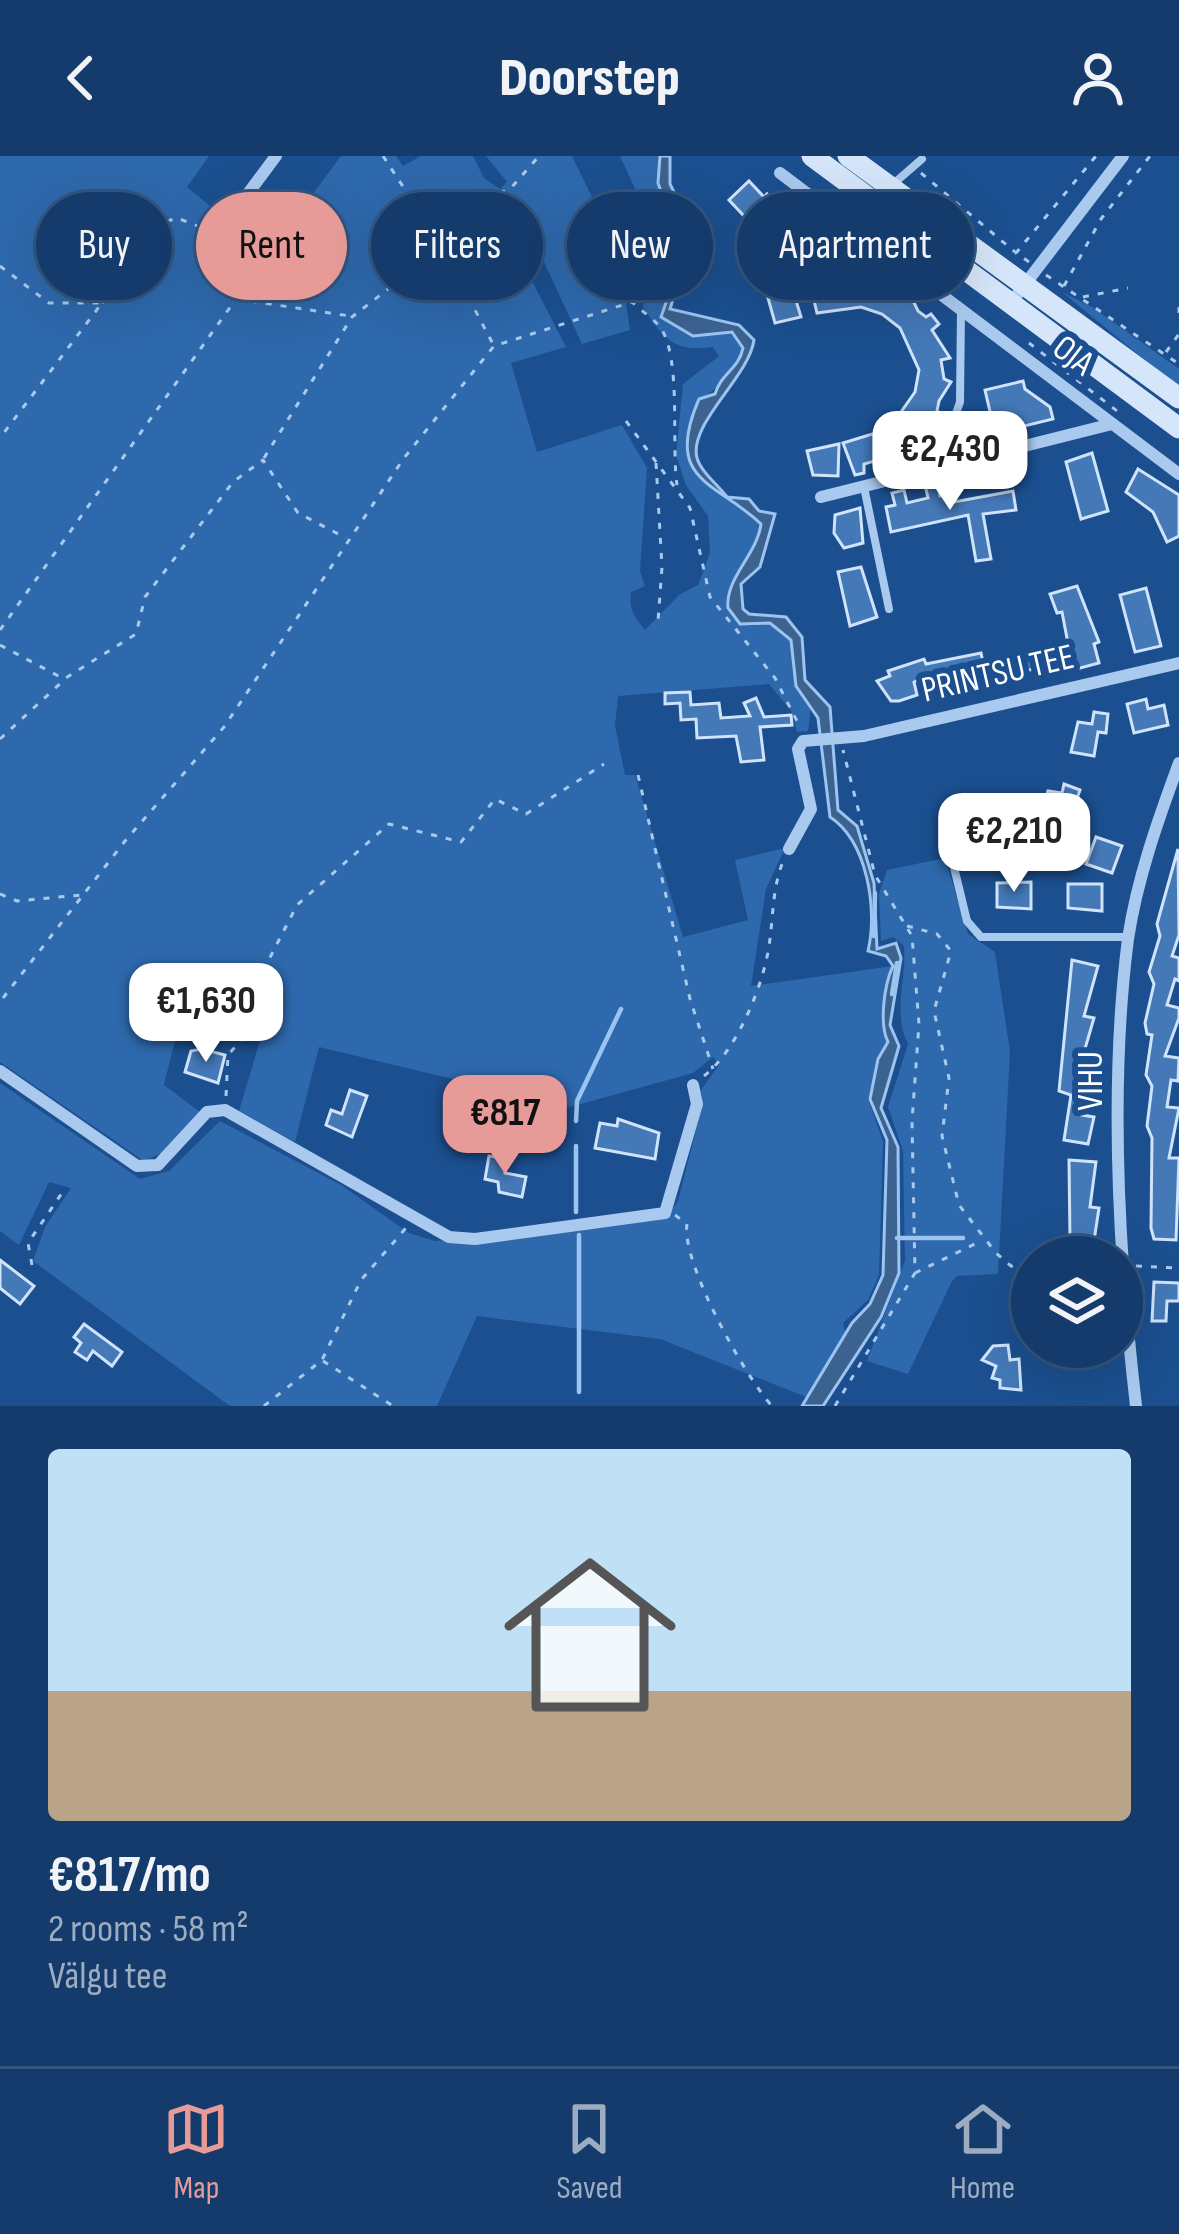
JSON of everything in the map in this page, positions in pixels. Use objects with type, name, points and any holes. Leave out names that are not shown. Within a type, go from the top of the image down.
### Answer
[{"type":"main road","points":[[812,156],[1024,286],[1179,428]]},
{"type":"main road","points":[[848,156],[1179,398]]},
{"type":"street","points":[[250,192],[276,156]]},
{"type":"street","points":[[1024,286],[1123,156]]},
{"type":"street","name":"OJA","points":[[780,173],[805,192]]},
{"type":"street","name":"OJA","points":[[949,300],[1179,474]]},
{"type":"street","name":"OJA","points":[[821,497],[1112,424]]},
{"type":"street","name":"PRINTSU TEE","points":[[803,741],[864,736],[1179,663]]},
{"type":"street","points":[[789,849],[812,809],[798,749],[803,741]]},
{"type":"street","name":"VIHU","points":[[1125,1236],[1121,1079],[1129,937],[1138,887],[1179,763]]},
{"type":"street","points":[[0,1071],[137,1166],[158,1165],[207,1112],[226,1110],[407,1222],[476,1239],[669,1210],[697,1103],[693,1085]]},
{"type":"street","name":"VIHU","points":[[1133,1368],[1136,1406]]},
{"type":"lane","points":[[888,186],[922,159]]},
{"type":"lane","points":[[936,470],[960,402],[961,309]]},
{"type":"lane","points":[[864,487],[889,609]]},
{"type":"lane","points":[[952,859],[967,921],[981,937],[1129,937]]},
{"type":"path","points":[[383,156],[407,192]]},
{"type":"path","points":[[502,192],[539,156]]},
{"type":"path","points":[[1016,253],[1096,156]]},
{"type":"path","points":[[1064,286],[1101,220],[1150,156]]},
{"type":"path","points":[[914,168],[1016,253],[1024,286],[1064,286],[1179,364]]},
{"type":"path","points":[[0,438],[162,224],[177,218],[196,225]]},
{"type":"path","points":[[0,266],[49,303],[102,303]]},
{"type":"path","points":[[1083,297],[1128,288]]},
{"type":"path","points":[[1,628],[235,300]]},
{"type":"path","points":[[248,300],[352,317]]},
{"type":"path","points":[[0,739],[64,679],[136,634],[145,597],[232,482],[263,460],[352,317],[374,300]]},
{"type":"path","points":[[470,300],[494,346]]},
{"type":"path","points":[[3,998],[224,727],[348,538],[494,346],[632,302],[662,328],[676,406],[672,454],[677,485]]},
{"type":"path","points":[[1165,354],[1179,334]]},
{"type":"path","points":[[626,421],[677,485],[697,526],[710,597],[775,678],[796,714],[803,741]]},
{"type":"path","points":[[263,460],[298,513],[348,538]]},
{"type":"path","points":[[656,462],[662,567],[658,621]]},
{"type":"path","points":[[0,645],[64,679]]},
{"type":"path","points":[[830,738],[875,875],[912,936],[920,1024],[912,1121],[915,1273],[835,1406]]},
{"type":"path","points":[[226,1110],[228,1055],[249,1031],[260,976],[297,905],[389,824],[461,842],[495,799],[526,814],[604,764]]},
{"type":"path","points":[[638,775],[713,1069]]},
{"type":"path","points":[[693,1085],[713,1069],[759,985],[773,889],[789,849]]},
{"type":"path","points":[[0,894],[17,901],[83,895]]},
{"type":"path","points":[[905,926],[937,934],[951,951],[934,1011],[949,1078],[942,1136],[959,1205],[983,1241],[1011,1266]]},
{"type":"path","points":[[32,1265],[28,1243],[64,1190]]},
{"type":"path","points":[[669,1210],[686,1224],[684,1241],[700,1270],[709,1308],[772,1406]]},
{"type":"path","points":[[264,1406],[322,1360],[361,1280],[407,1222],[434,1237],[439,1232]]},
{"type":"path","points":[[915,1273],[983,1241]]},
{"type":"path","points":[[1143,1266],[1179,1268]]},
{"type":"path","points":[[322,1360],[393,1406]]},
{"type":"shaded area","points":[[0,156],[209,156],[187,187],[196,194],[196,300],[347,300],[347,192],[314,192],[341,156],[396,156],[403,166],[421,156],[473,156],[484,178],[500,189],[507,182],[486,156],[572,156],[590,192],[567,192],[567,300],[626,300],[630,330],[582,344],[543,260],[543,192],[371,192],[371,300],[542,300],[566,347],[511,363],[537,452],[622,425],[647,468],[640,571],[645,586],[631,592],[633,613],[645,630],[679,595],[698,585],[710,553],[708,516],[686,485],[676,455],[683,384],[719,356],[713,347],[689,348],[671,341],[643,307],[645,300],[667,300],[661,317],[701,336],[732,332],[743,348],[730,373],[695,406],[691,456],[702,481],[761,524],[759,544],[730,586],[750,626],[770,623],[782,630],[799,655],[808,686],[808,731],[797,732],[792,712],[769,684],[618,696],[615,726],[625,775],[635,775],[683,937],[748,920],[735,860],[785,848],[766,889],[751,986],[893,966],[884,1004],[888,1042],[868,1099],[883,1141],[879,1275],[868,1300],[843,1323],[846,1335],[809,1398],[660,1339],[477,1316],[437,1406],[230,1406],[33,1261],[45,1227],[71,1188],[49,1182],[19,1245],[0,1231],[0,1083],[140,1179],[169,1171],[220,1121],[341,1185],[409,1233],[435,1241],[667,1217],[678,1201],[703,1103],[701,1090],[719,1065],[713,1057],[693,1073],[570,1107],[319,1047],[295,1142],[239,1111],[262,1034],[181,1016],[164,1085],[200,1112],[164,1152],[144,1161],[0,1062]]},
{"type":"shaded area","points":[[620,156],[660,156],[661,192],[637,192]]},
{"type":"shaded area","points":[[660,156],[670,156],[674,192],[661,192]]},
{"type":"shaded area","points":[[1062,292],[1092,307],[1179,369],[1179,388]]},
{"type":"shaded area","points":[[667,300],[673,300],[670,309],[739,325],[754,340],[742,369],[701,430],[697,458],[727,497],[749,499],[759,511],[775,514],[760,567],[741,584],[743,609],[749,614],[786,617],[802,637],[805,680],[830,707],[838,810],[857,826],[874,883],[877,949],[896,943],[901,958],[890,1025],[899,1046],[881,1108],[898,1147],[899,1273],[881,1317],[823,1406],[802,1406],[852,1323],[870,1304],[883,1275],[887,1140],[870,1099],[878,1059],[888,1042],[884,1004],[893,966],[886,956],[868,951],[867,877],[853,842],[830,817],[818,718],[796,686],[791,640],[770,623],[740,624],[728,608],[731,587],[761,524],[700,476],[687,448],[699,399],[715,394],[743,348],[732,332],[693,336],[661,317]]},
{"type":"shaded area","points":[[945,858],[968,934],[995,952],[1010,1052],[998,1274],[957,1276],[952,1281],[908,1374],[867,1361],[905,1261],[903,1151],[888,1107],[908,1044],[900,1008],[904,946],[893,937],[881,941],[879,894],[887,870]]},
{"type":"building","points":[[749,181],[759,192],[737,192]]},
{"type":"building","points":[[769,300],[796,300],[801,317],[775,323]]},
{"type":"building","points":[[814,300],[913,300],[918,311],[926,317],[931,314],[939,324],[932,330],[950,358],[941,360],[944,379],[951,382],[939,401],[937,411],[944,415],[918,436],[924,443],[916,450],[901,450],[893,458],[896,463],[885,468],[881,459],[864,464],[864,473],[855,475],[843,443],[889,429],[915,392],[919,370],[900,328],[882,314],[861,307],[817,313]]},
{"type":"building","points":[[1023,381],[1025,389],[1050,407],[1053,419],[995,433],[985,390]]},
{"type":"building","points":[[839,444],[838,476],[813,475],[807,451]]},
{"type":"building","points":[[1092,453],[1108,511],[1081,519],[1066,462]]},
{"type":"building","points":[[1138,469],[1179,495],[1179,536],[1167,542],[1153,512],[1126,492]]},
{"type":"building","points":[[937,483],[940,496],[952,493],[954,502],[1013,491],[1016,510],[983,514],[991,559],[976,561],[968,515],[891,532],[886,507],[895,505],[892,493],[904,490],[907,503],[928,498],[925,485]]},
{"type":"building","points":[[860,508],[863,543],[844,548],[834,533],[835,515]]},
{"type":"building","points":[[861,567],[877,617],[850,626],[838,572]]},
{"type":"building","points":[[1077,586],[1099,642],[1094,644],[1099,663],[1073,670],[1062,612],[1057,613],[1050,594]]},
{"type":"building","points":[[1146,588],[1161,646],[1135,652],[1120,595]]},
{"type":"building","points":[[1030,652],[1034,669],[1003,675],[1001,667],[954,688],[951,679],[943,682],[939,671],[914,682],[917,695],[899,701],[891,701],[877,681],[890,676],[888,671],[924,659],[926,664],[981,653],[983,662]]},
{"type":"building","points":[[690,692],[691,705],[719,703],[721,718],[750,716],[744,703],[756,698],[764,717],[791,715],[792,725],[760,727],[764,760],[741,762],[736,736],[697,738],[696,719],[681,720],[680,703],[665,704],[665,693]]},
{"type":"building","points":[[1146,699],[1148,709],[1164,705],[1168,725],[1134,733],[1127,704]]},
{"type":"building","points":[[1094,712],[1108,714],[1106,733],[1098,732],[1094,756],[1071,752],[1078,722],[1092,724]]},
{"type":"building","points":[[1064,784],[1080,790],[1066,830],[1047,821],[1050,809],[1043,806],[1048,791],[1062,793]]},
{"type":"building","points":[[1096,837],[1122,846],[1112,873],[1086,864]]},
{"type":"building","points":[[1178,849],[1179,935],[1172,956],[1179,958],[1179,981],[1175,979],[1167,1005],[1179,1008],[1179,1018],[1165,1056],[1179,1058],[1178,1081],[1171,1080],[1167,1107],[1179,1108],[1169,1158],[1179,1158],[1176,1240],[1154,1239],[1151,1228],[1152,1138],[1147,1126],[1152,1086],[1146,1075],[1152,1035],[1147,1034],[1145,1023],[1154,984],[1149,972],[1160,936],[1157,924]]},
{"type":"building","points":[[1031,882],[1031,909],[997,907],[997,883]]},
{"type":"building","points":[[1068,884],[1102,884],[1102,911],[1068,908]]},
{"type":"building","points":[[1072,960],[1098,966],[1084,1016],[1094,1018],[1080,1066],[1093,1068],[1082,1115],[1094,1117],[1088,1144],[1064,1140],[1071,1095],[1059,1091]]},
{"type":"building","points":[[191,1051],[225,1055],[218,1083],[185,1072]]},
{"type":"building","points":[[350,1090],[367,1096],[352,1137],[326,1125],[331,1110],[342,1114]]},
{"type":"building","points":[[618,1119],[659,1133],[655,1159],[595,1148],[600,1123],[617,1126]]},
{"type":"building","points":[[489,1156],[508,1159],[505,1173],[526,1177],[522,1197],[499,1192],[498,1182],[485,1179]]},
{"type":"building","points":[[1069,1160],[1096,1162],[1090,1207],[1099,1208],[1095,1236],[1070,1236]]},
{"type":"building","points":[[0,1260],[34,1286],[20,1304],[0,1288]]},
{"type":"building","points":[[1154,1282],[1179,1283],[1179,1301],[1167,1301],[1166,1321],[1152,1321]]},
{"type":"building","points":[[84,1324],[122,1352],[112,1366],[93,1351],[87,1360],[75,1352],[81,1343],[74,1337]]},
{"type":"building","points":[[1008,1345],[1011,1368],[1020,1368],[1021,1390],[1000,1388],[1000,1380],[992,1378],[996,1366],[982,1360],[993,1346]]},
{"type":"waterway","points":[[874,936],[875,893]]},
{"type":"waterway","points":[[892,994],[897,963]]},
{"type":"waterway","points":[[576,1121],[577,1101],[621,1009]]},
{"type":"waterway","points":[[576,1146],[576,1212]]},
{"type":"waterway","points":[[579,1235],[579,1392]]},
{"type":"waterway","points":[[897,1238],[963,1238]]}]
